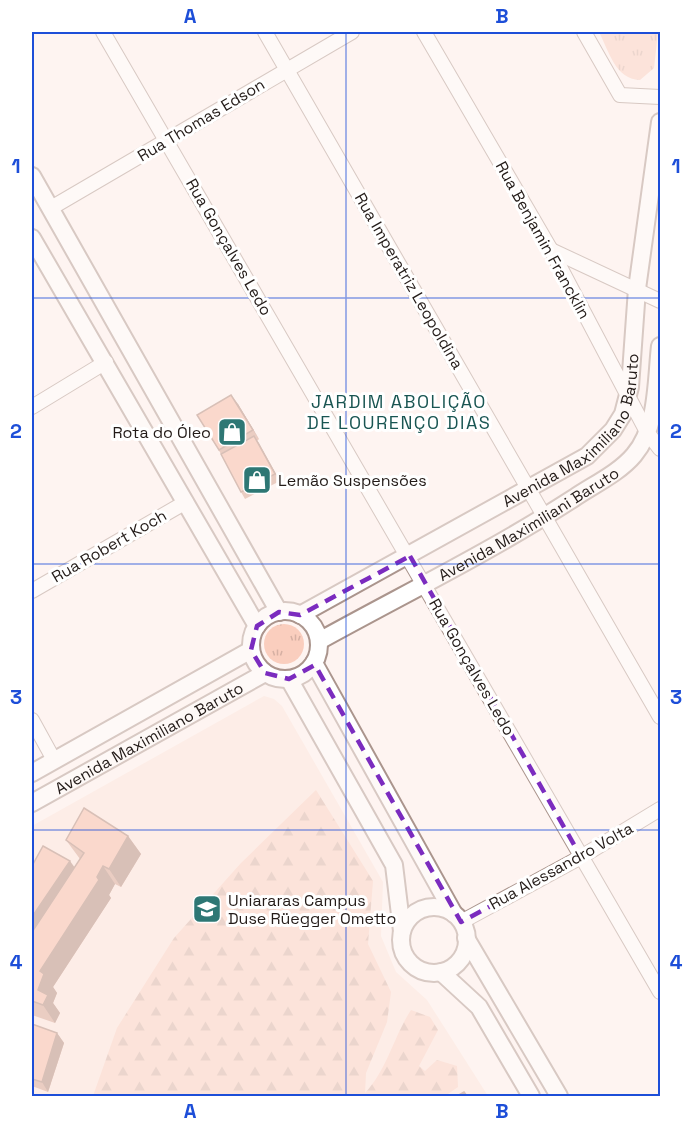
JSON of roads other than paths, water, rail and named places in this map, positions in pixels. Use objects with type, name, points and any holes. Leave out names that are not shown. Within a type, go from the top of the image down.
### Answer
[{"type":"street","name":"Rua Gonçalves Ledo","points":[[103,32],[410,556],[660,992]]},
{"type":"street","name":"Rua Imperatriz Leopoldina","points":[[266,32],[660,717]]},
{"type":"street","name":"Rua Thomas Edson","points":[[51,208],[352,32]]},
{"type":"street","name":"Rua Benjamin Francklin","points":[[424,32],[551,250],[647,432],[660,449]]},
{"type":"street","points":[[584,32],[620,95],[660,97]]},
{"type":"street","name":"Avenida Maximiliano Baruto","points":[[300,615],[410,556],[586,456],[613,430],[623,414],[627,394],[637,289],[660,122]]},
{"type":"street","points":[[32,176],[279,612]]},
{"type":"street","points":[[32,238],[257,626]]},
{"type":"street","points":[[551,250],[660,301]]},
{"type":"street","name":"Avenida Maximiliani Baruto","points":[[319,641],[544,517],[612,473],[634,455],[647,432],[653,407],[660,346]]},
{"type":"street","points":[[32,407],[106,363]]},
{"type":"street","name":"Rua Robert Koch","points":[[32,591],[186,502]]},
{"type":"street","points":[[279,612],[300,615],[313,626],[319,641],[314,663],[303,674],[289,679],[265,673],[251,651],[257,626],[267,617],[279,612]]},
{"type":"street","name":"Avenida Maximiliano Baruto","points":[[32,773],[251,651]]},
{"type":"street","points":[[314,663],[559,1096]]},
{"type":"street","name":"Avenida Maximiliano Baruto","points":[[32,803],[265,673]]},
{"type":"street","points":[[289,679],[394,866],[402,931]]},
{"type":"street","points":[[32,720],[54,760]]},
{"type":"street","name":"Rua Alessandro Volta","points":[[461,924],[581,857],[660,809]]},
{"type":"street","points":[[435,907],[461,924],[465,952],[459,961],[441,972],[419,970],[409,963],[400,942],[407,920],[425,908],[435,907]]},
{"type":"street","points":[[441,972],[479,1007],[531,1096]]},
{"type":"place","name":"Rota do Óleo","points":[[232,432]]},
{"type":"place","name":"Lemão Suspensões","points":[[257,480]]},
{"type":"place","name":"Uniararas Campus Duse Rüegger Ometto","points":[[207,909]]},
{"type":"district","name":"JARDIM ABOLIÇÃO DE LOURENÇO DIAS","points":[[399,411]]}]
